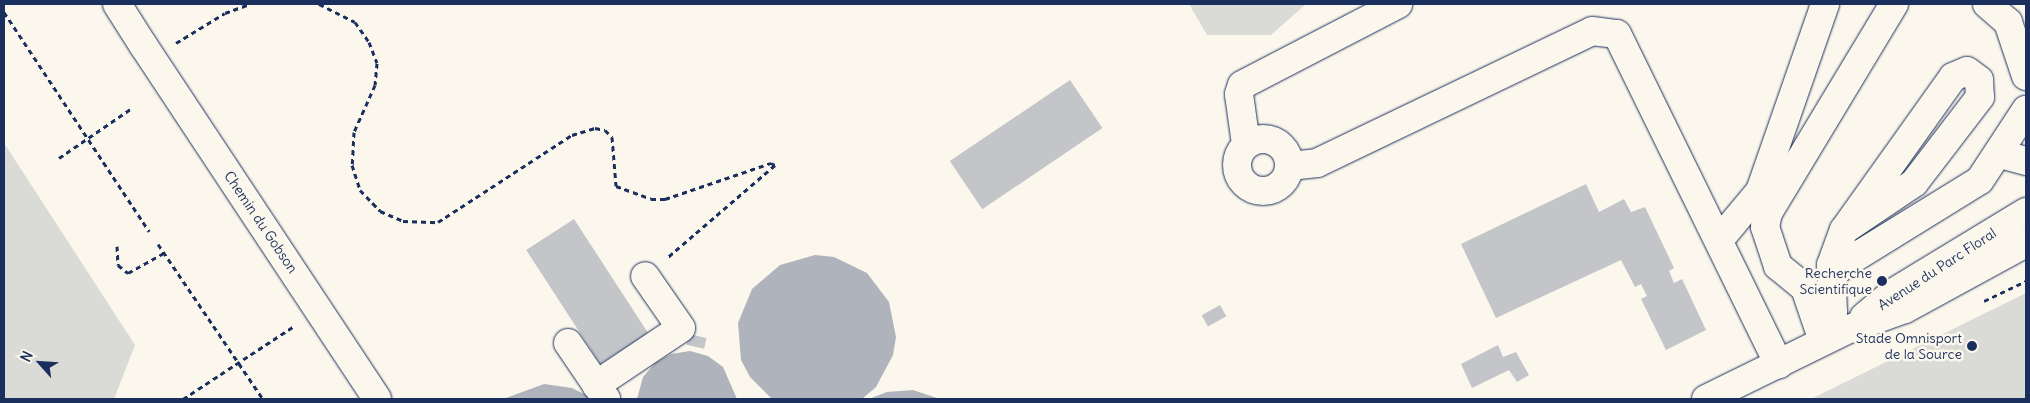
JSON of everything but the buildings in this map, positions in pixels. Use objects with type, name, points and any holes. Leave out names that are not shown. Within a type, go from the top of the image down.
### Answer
[{"type":"main road","name":"Chemin du Gobson","points":[[117,4],[377,399]]},
{"type":"main road","points":[[1290,166],[1276,188],[1251,189],[1236,168],[1246,144],[1239,94],[1242,85],[1398,4]]},
{"type":"main road","points":[[1720,239],[1760,191],[1825,4]]},
{"type":"main road","points":[[1824,341],[1805,288],[1778,266],[1765,228],[1768,213],[1894,4]]},
{"type":"main road","points":[[1987,4],[2008,22],[2026,76]]},
{"type":"main road","points":[[1290,166],[1317,163],[1603,29],[1617,34],[1625,45],[1779,364]]},
{"type":"main road","points":[[1824,341],[1833,312],[1832,277],[1834,252],[1844,230],[1953,77],[1968,71],[1978,80],[1980,97],[1914,183],[1844,230]]},
{"type":"main road","points":[[1832,277],[1841,266],[1980,180],[2000,154],[2026,110]]},
{"type":"main road","points":[[1246,144],[1263,138],[1279,144],[1290,166]]},
{"type":"main road","points":[[2000,154],[2026,161]]},
{"type":"main road","name":"Avenue du Parc Floral","points":[[1849,329],[1891,294],[2026,212]]},
{"type":"main road","name":"Avenue du Parc Floral","points":[[1706,399],[1849,329],[1906,309],[2026,243]]},
{"type":"main road","points":[[568,343],[601,392],[681,328],[645,276]]},
{"type":"path","points":[[182,39],[250,4]]},
{"type":"path","points":[[319,4],[355,22],[369,42],[377,63],[375,85],[354,132],[352,165],[360,190],[380,211],[403,221],[438,222],[572,135],[595,128],[605,130],[612,137],[616,186],[651,199],[665,199],[771,163],[775,166],[645,276]]},
{"type":"path","points":[[4,12],[150,231]]},
{"type":"path","points":[[59,158],[132,108]]},
{"type":"path","points":[[158,244],[263,399]]},
{"type":"path","points":[[117,246],[118,265],[128,274],[164,253]]},
{"type":"path","points":[[183,399],[294,326]]},
{"type":"shaded area","points":[[1189,4],[1306,4],[1271,35],[1207,35]]},
{"type":"shaded area","points":[[4,143],[135,345],[114,399],[4,399]]},
{"type":"shaded area","points":[[815,255],[834,257],[867,273],[889,302],[896,337],[893,355],[876,387],[862,399],[772,399],[750,377],[741,360],[738,323],[752,289],[780,265]]},
{"type":"shaded area","name":"Stade Omnisport de la Source","points":[[2026,293],[2026,399],[1811,399]]},
{"type":"shaded area","points":[[690,351],[708,356],[723,367],[737,399],[637,399],[643,377],[655,363],[671,354]]},
{"type":"shaded area","points":[[544,384],[572,388],[594,399],[503,399]]},
{"type":"shaded area","points":[[913,390],[940,399],[869,399],[887,392]]},
{"type":"place","name":"Recherche Scientifique","points":[[1882,281]]},
{"type":"place","name":"Stade Omnisport de la Source","points":[[1972,346]]}]
